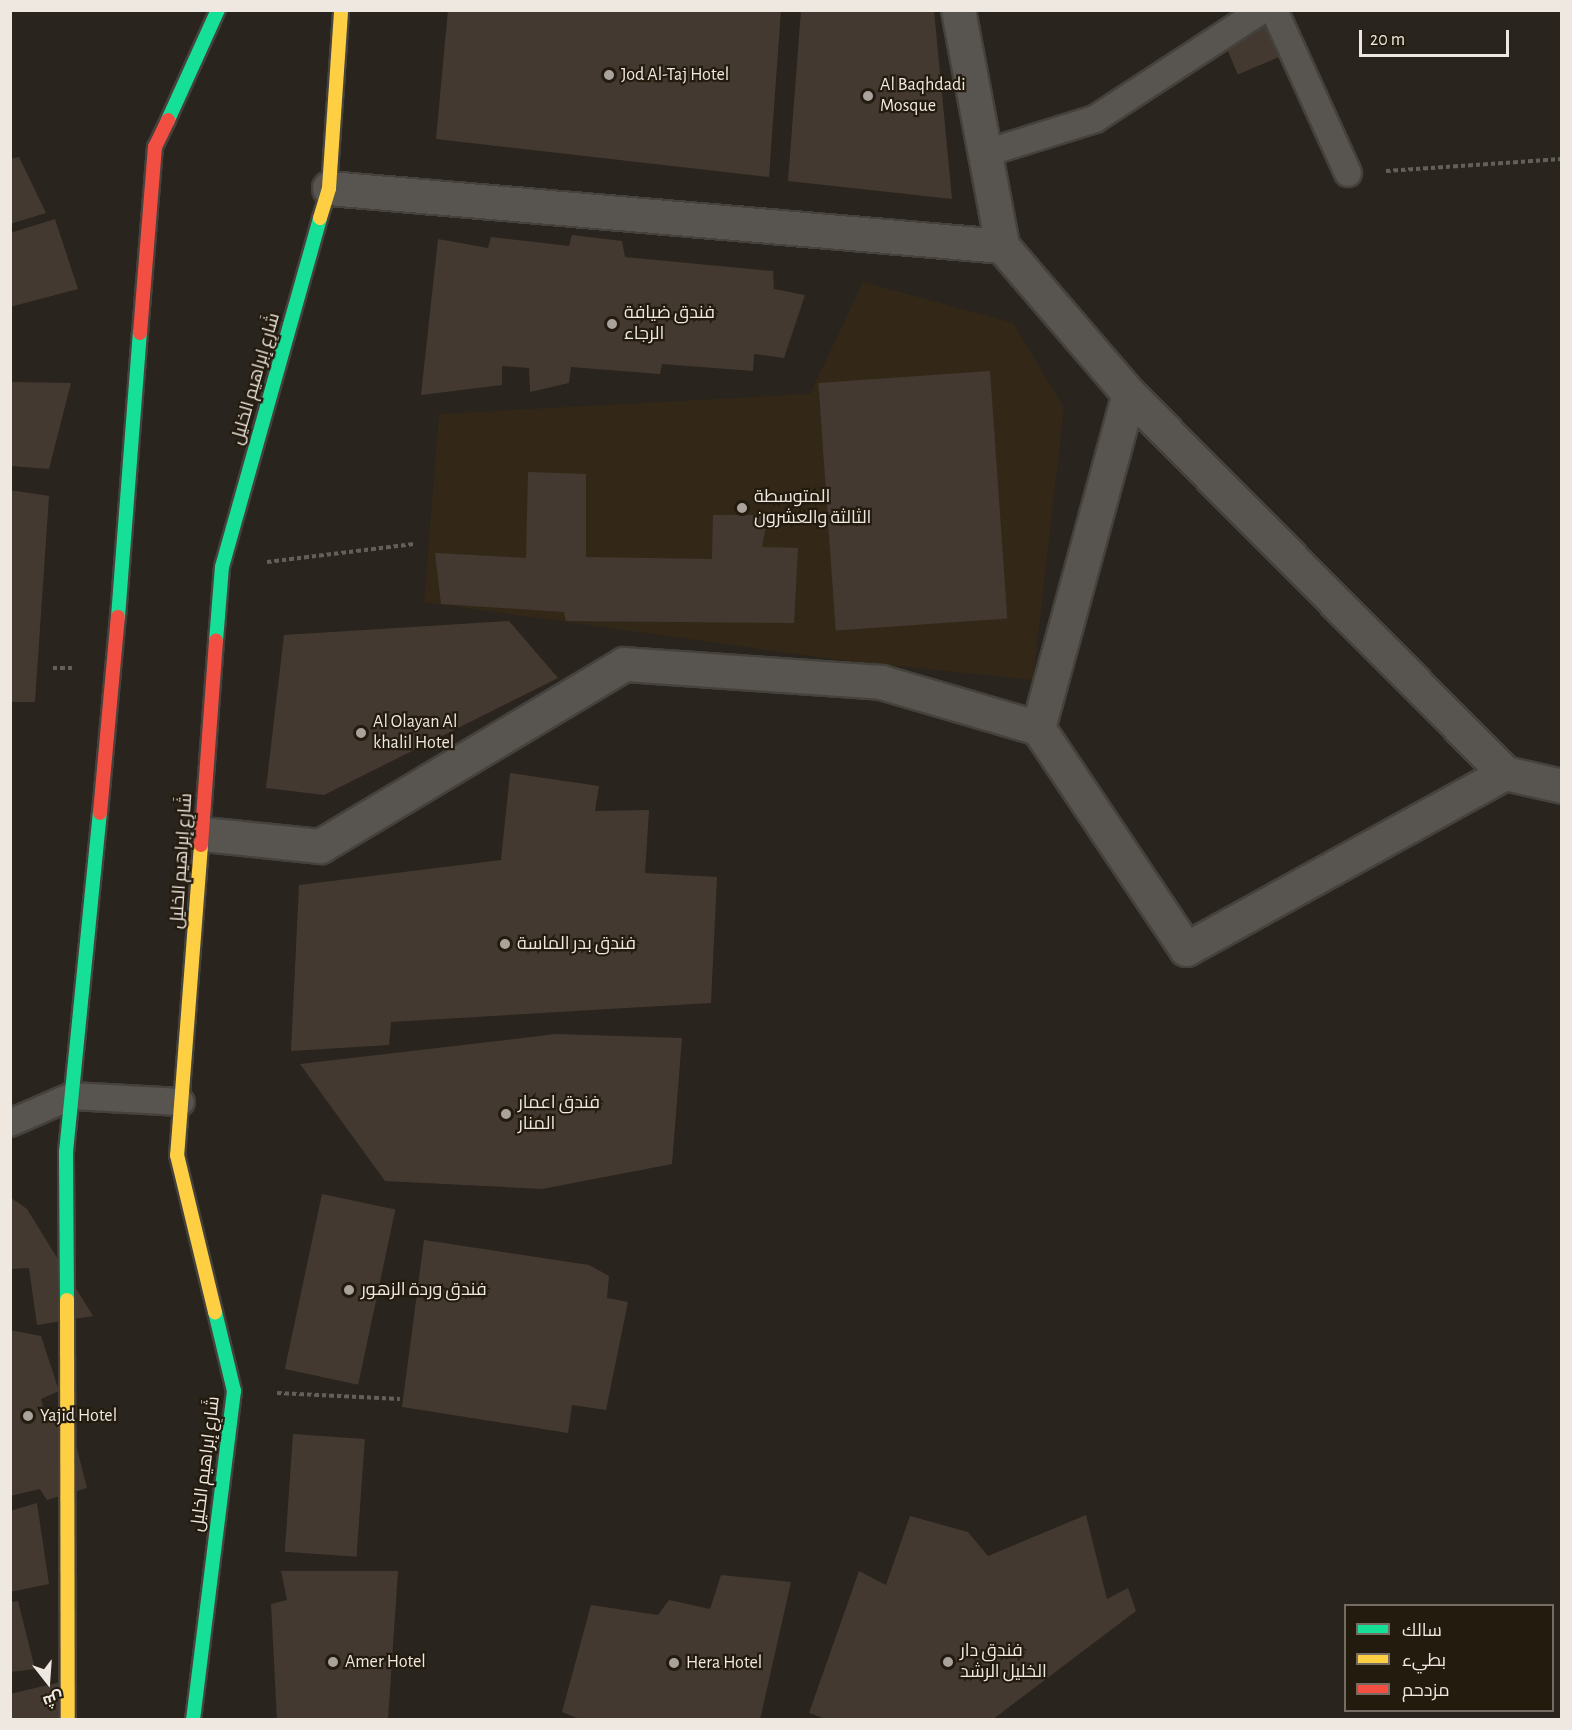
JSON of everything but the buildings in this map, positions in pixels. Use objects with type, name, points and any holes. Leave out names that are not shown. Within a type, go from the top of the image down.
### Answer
[{"type":"main road","points":[[68,1719],[66,1152],[111,704],[155,147],[218,10]]},
{"type":"main road","name":"شَارِع إبراهيم الخليل","points":[[193,1719],[234,1391],[177,1155],[204,834],[222,567],[329,188],[341,10]]},
{"type":"street","points":[[958,10],[1002,246],[1130,394],[1504,773],[1562,786]]},
{"type":"street","points":[[329,188],[1002,246]]},
{"type":"street","points":[[1038,728],[1130,394]]},
{"type":"street","points":[[204,834],[320,846],[624,664],[881,682],[1038,728],[1186,949],[1504,773]]},
{"type":"lane","points":[[986,153],[1095,119],[1262,10]]},
{"type":"lane","points":[[1274,10],[1348,173]]},
{"type":"lane","points":[[10,1122],[72,1096],[181,1102]]},
{"type":"path","points":[[1348,173],[1562,159]]},
{"type":"path","points":[[222,567],[414,544]]},
{"type":"path","points":[[234,1391],[400,1399]]},
{"type":"shaded area","name":"المتوسطة الثالثة والعشرون","points":[[863,282],[1013,323],[1064,408],[1033,680],[831,659],[424,602],[439,414],[810,394]]},
{"type":"traffic: fast","points":[[168,120],[218,10]]},
{"type":"traffic: fast","points":[[216,641],[222,567],[320,218]]},
{"type":"traffic: fast","points":[[118,617],[140,333]]},
{"type":"traffic: fast","points":[[67,1300],[66,1152],[100,813]]},
{"type":"traffic: fast","points":[[193,1720],[234,1391],[215,1312]]},
{"type":"traffic: slow","points":[[320,218],[329,188],[341,10]]},
{"type":"traffic: slow","points":[[201,845],[177,1155],[215,1312]]},
{"type":"traffic: slow","points":[[67,1300],[68,1720]]},
{"type":"traffic: jam","points":[[140,333],[155,147],[168,120]]},
{"type":"traffic: jam","points":[[100,813],[118,617]]},
{"type":"traffic: jam","points":[[201,845],[216,641]]},
{"type":"place","name":"Jod Al-Taj Hotel","points":[[609,75]]},
{"type":"place","name":"Al Baqhdadi Mosque","points":[[868,96]]},
{"type":"place","name":"فندق ضيافة الرجاء","points":[[612,324]]},
{"type":"place","name":"المتوسطة الثالثة والعشرون","points":[[742,508]]},
{"type":"place","name":"Al Olayan Al khalil Hotel","points":[[361,733]]},
{"type":"place","name":"فندق بدر الماسة","points":[[505,944]]},
{"type":"place","name":"فندق اعمار المنار","points":[[506,1114]]},
{"type":"place","name":"فندق وردة الزهور","points":[[349,1290]]},
{"type":"place","name":"Yajid Hotel","points":[[28,1416]]},
{"type":"place","name":"Amer Hotel","points":[[333,1662]]},
{"type":"place","name":"فندق دار الخليل الرشد","points":[[948,1662]]},
{"type":"place","name":"Hera Hotel","points":[[674,1663]]}]
